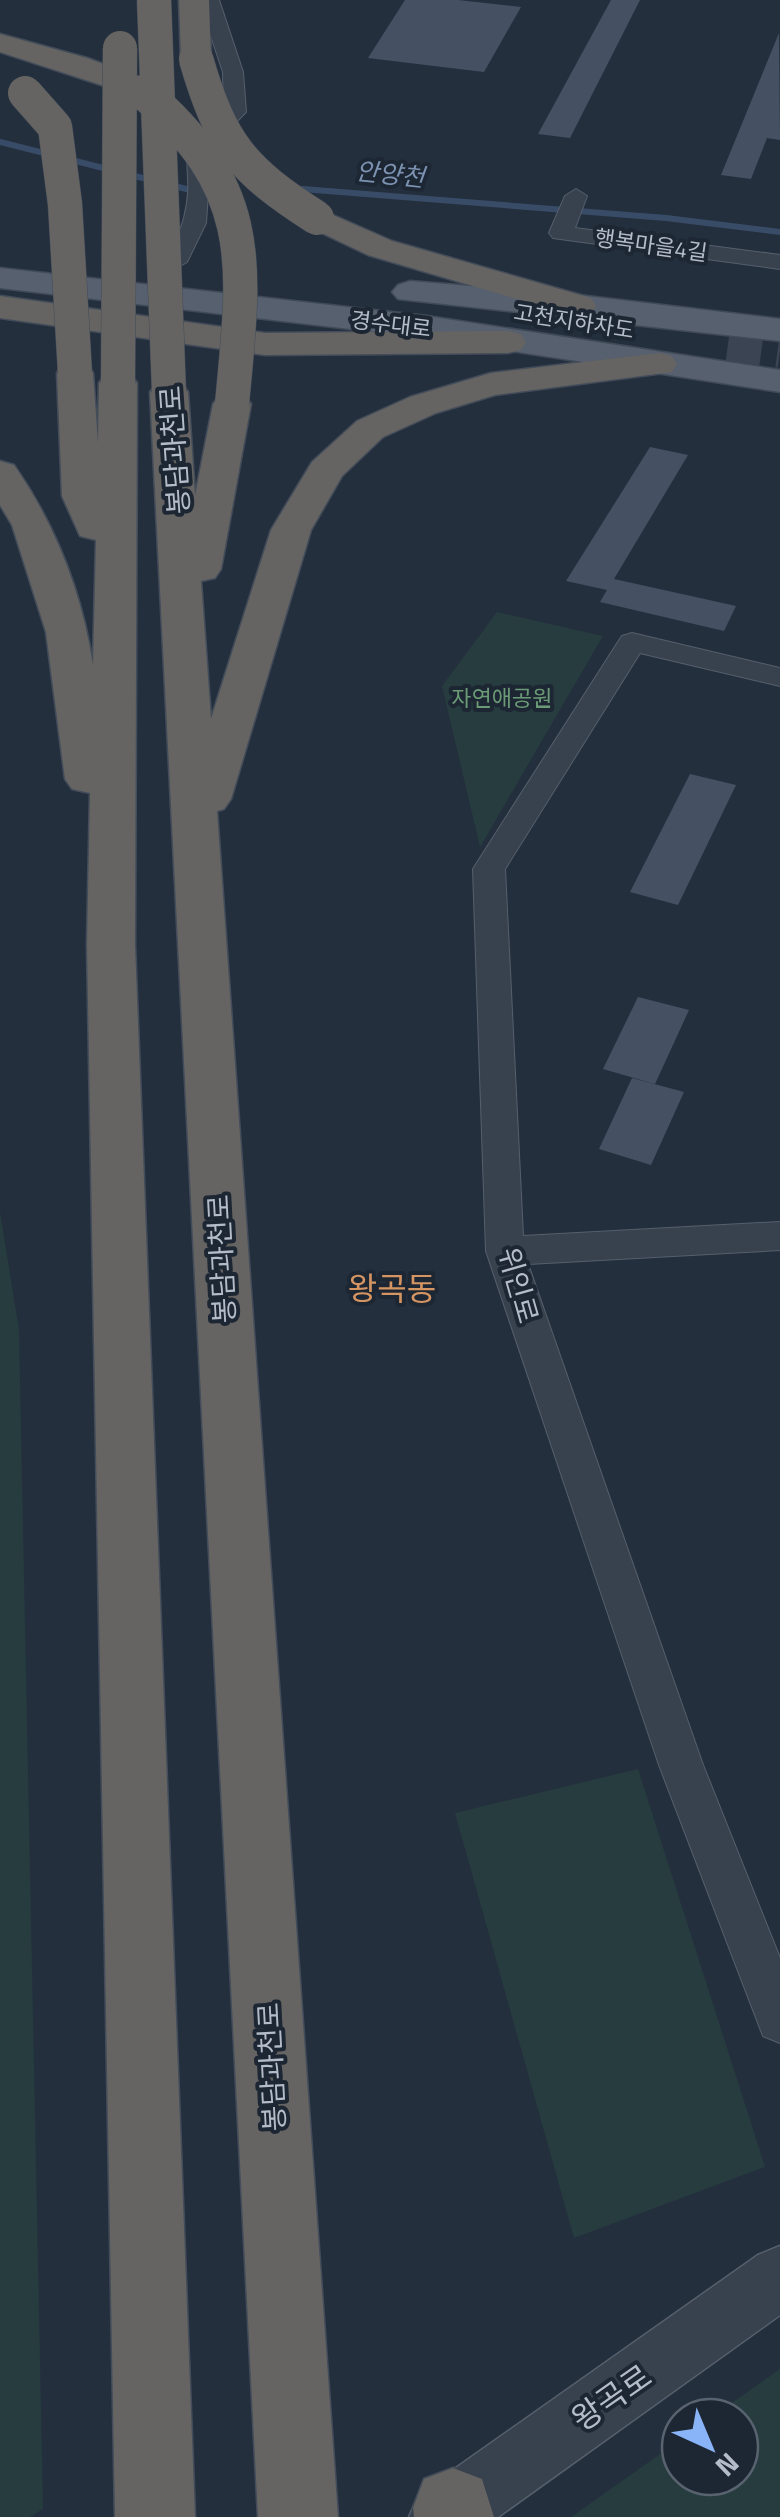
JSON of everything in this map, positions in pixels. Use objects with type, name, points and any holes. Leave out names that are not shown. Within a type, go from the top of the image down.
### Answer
[{"type":"highway","name":"봉담과천로","points":[[154,0],[169,392],[298,2517]]},
{"type":"highway","points":[[194,0],[196,59],[220,135],[242,166],[317,218],[380,248],[578,306]]},
{"type":"highway","name":"봉담과천로","points":[[121,19],[118,596],[111,945],[155,2517]]},
{"type":"highway","points":[[0,43],[76,64],[138,88],[178,117],[208,153],[232,202],[242,294],[232,404],[187,646]]},
{"type":"highway","points":[[13,86],[55,127],[66,204],[82,496],[118,596]]},
{"type":"highway","points":[[0,307],[265,344],[508,342]]},
{"type":"highway","points":[[196,836],[291,530],[326,470],[370,429],[491,384],[659,364]]},
{"type":"highway","points":[[0,473],[32,525],[67,632],[111,945]]},
{"type":"main road","points":[[39,246],[270,274]]},
{"type":"main road","name":"경수대로","points":[[0,278],[424,311],[578,306],[780,330]]},
{"type":"main road","name":"경수대로","points":[[346,284],[508,342],[780,381]]},
{"type":"main road","name":"고천지하차도","points":[[424,311],[582,338],[731,351]]},
{"type":"street","points":[[175,262],[197,214],[194,157],[210,133],[235,112],[232,72],[209,0]]},
{"type":"street","name":"행복마을4길","points":[[576,196],[561,233],[780,262]]},
{"type":"street","name":"위인로","points":[[780,677],[632,642],[488,868],[505,1251],[681,1765],[780,2019]]},
{"type":"street","points":[[505,1251],[780,1236]]},
{"type":"street","name":"왕곡로","points":[[450,2514],[780,2277]]},
{"type":"green space","name":"자연애공원","points":[[497,612],[603,636],[480,847],[442,686]]},
{"type":"green space","points":[[0,1212],[19,1330],[43,2509],[30,2517],[0,2517]]},
{"type":"green space","points":[[638,1769],[765,2167],[574,2238],[455,1813]]},
{"type":"green space","points":[[780,2369],[780,2517],[571,2517],[660,2454],[660,2497],[760,2497],[760,2397],[740,2397]]},
{"type":"building","points":[[405,0],[458,0],[521,7],[484,72],[368,58]]},
{"type":"building","points":[[611,0],[640,0],[570,138],[538,134]]},
{"type":"building","points":[[779,33],[780,140],[767,138],[751,179],[721,175]]},
{"type":"building","points":[[650,447],[688,455],[614,579],[736,606],[724,631],[600,602],[607,590],[566,581]]},
{"type":"building","points":[[690,774],[736,785],[678,905],[630,892]]},
{"type":"building","points":[[638,997],[689,1010],[655,1084],[603,1069]]},
{"type":"building","points":[[632,1078],[684,1092],[651,1165],[599,1149]]},
{"type":"waterway","name":"안양천","points":[[0,142],[198,192]]},
{"type":"waterway","name":"안양천","points":[[290,188],[666,218],[780,232]]},
{"type":"tunnel","points":[[728,344],[780,351]]},
{"type":"district","name":"왕곡동","points":[[392,1288]]}]
